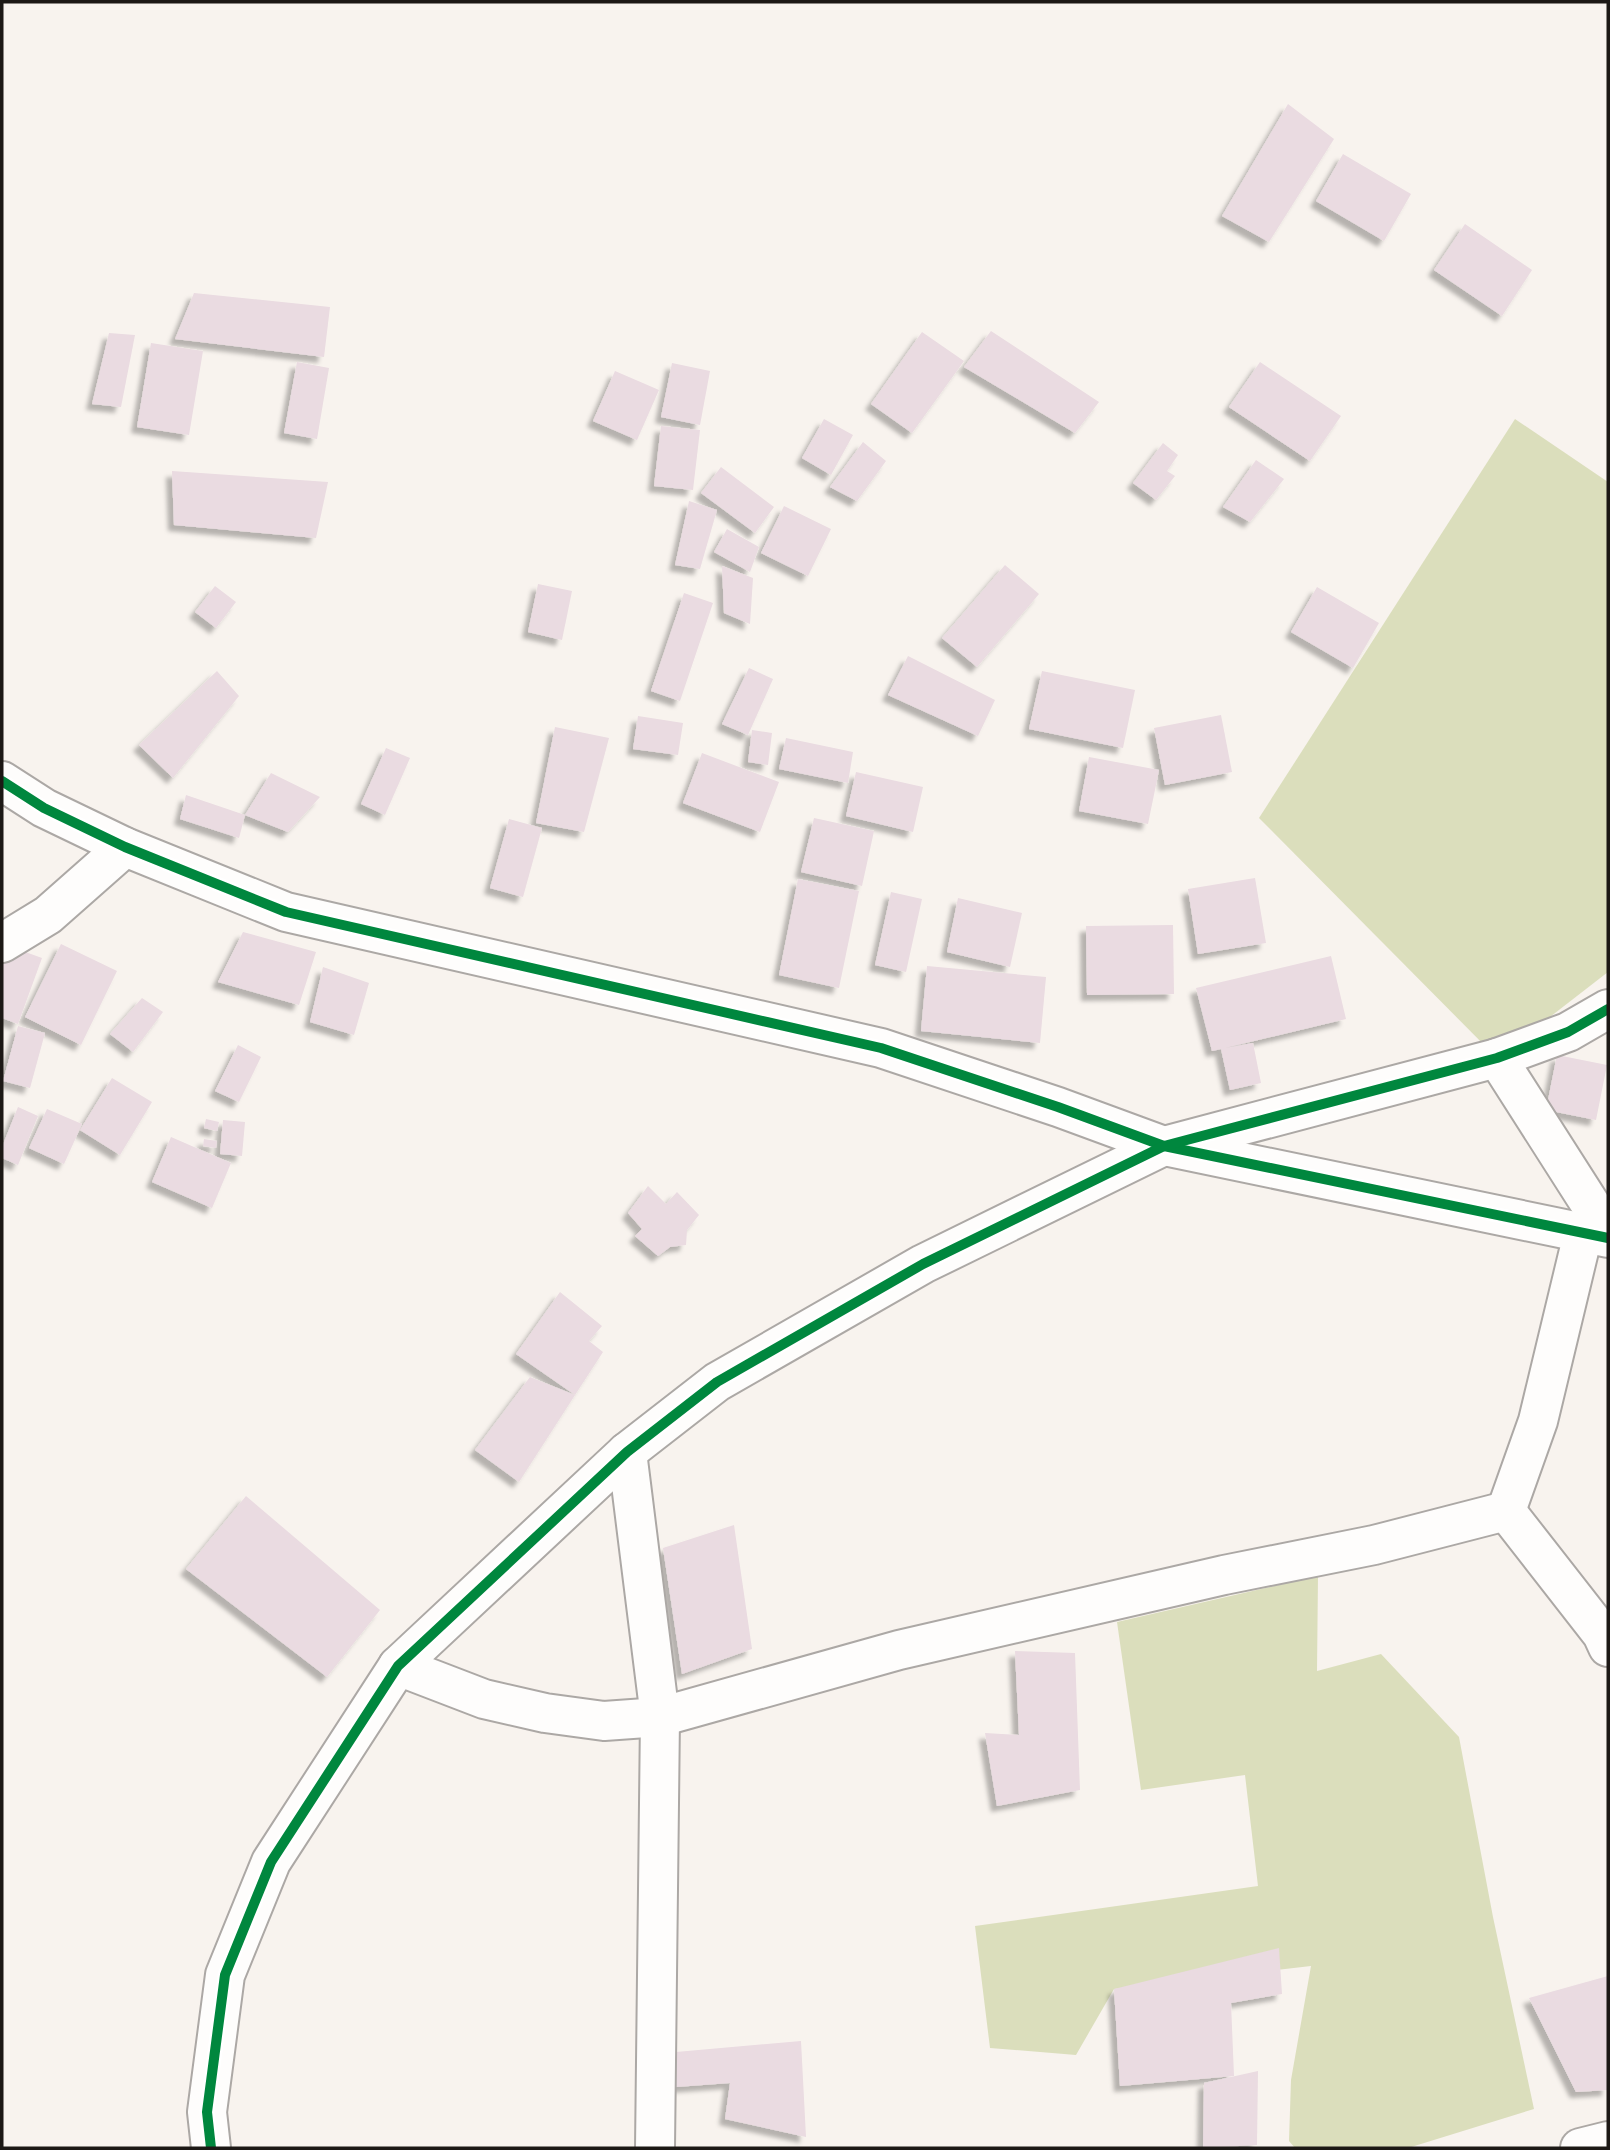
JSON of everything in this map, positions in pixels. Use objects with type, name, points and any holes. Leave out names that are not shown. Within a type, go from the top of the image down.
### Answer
[{"type":"street","points":[[2,781],[44,808],[125,847],[286,912],[881,1048],[1058,1107],[1164,1146],[1600,1235]]},
{"type":"street","points":[[2,943],[48,915],[125,847]]},
{"type":"street","points":[[211,2148],[207,2112],[225,1975],[271,1862],[398,1666],[627,1452],[717,1382],[923,1264],[1164,1146],[1497,1058],[1568,1031],[1608,1009]]},
{"type":"street","points":[[1497,1058],[1600,1235],[1506,1511]]},
{"type":"street","points":[[627,1452],[660,1717],[655,2148]]},
{"type":"street","points":[[1506,1511],[1602,1634],[1608,1647]]},
{"type":"street","points":[[398,1666],[484,1699],[545,1713],[604,1721],[660,1717],[899,1650],[1224,1575],[1374,1545],[1506,1511]]},
{"type":"street","points":[[1580,2148],[1608,2141]]},
{"type":"green space","points":[[1515,419],[1608,482],[1608,972],[1497,1058],[1259,818]]},
{"type":"green space","points":[[1318,1576],[1317,1671],[1381,1654],[1459,1737],[1493,1917],[1534,2109],[1408,2148],[1295,2148],[1289,2141],[1291,2080],[1311,1966],[1114,1989],[1076,2055],[990,2048],[975,1926],[1258,1886],[1245,1775],[1141,1790],[1117,1622]]},
{"type":"building","points":[[1288,104],[1334,139],[1269,242],[1222,216]]},
{"type":"building","points":[[1343,154],[1411,194],[1384,241],[1316,201]]},
{"type":"building","points":[[1465,224],[1532,270],[1502,316],[1434,270]]},
{"type":"building","points":[[194,293],[330,307],[324,357],[175,339]]},
{"type":"building","points":[[991,331],[1099,402],[1075,433],[964,367]]},
{"type":"building","points":[[922,332],[964,361],[912,433],[871,404]]},
{"type":"building","points":[[109,333],[135,335],[121,407],[92,404]]},
{"type":"building","points":[[151,343],[203,351],[189,435],[137,427]]},
{"type":"building","points":[[297,362],[329,368],[317,439],[284,433]]},
{"type":"building","points":[[1260,362],[1341,416],[1310,461],[1229,407]]},
{"type":"building","points":[[672,363],[710,371],[700,425],[661,417]]},
{"type":"building","points":[[615,371],[659,390],[637,440],[593,421]]},
{"type":"building","points":[[824,419],[853,435],[831,475],[802,458]]},
{"type":"building","points":[[661,426],[700,430],[693,490],[654,486]]},
{"type":"building","points":[[863,442],[886,461],[857,501],[830,487]]},
{"type":"building","points":[[1163,443],[1178,455],[1167,471],[1175,476],[1156,500],[1133,483]]},
{"type":"building","points":[[1256,460],[1284,479],[1250,522],[1223,507]]},
{"type":"building","points":[[721,467],[774,507],[755,533],[701,493]]},
{"type":"building","points":[[172,471],[328,482],[316,538],[174,525]]},
{"type":"building","points":[[689,501],[717,510],[700,569],[675,565]]},
{"type":"building","points":[[784,506],[831,529],[808,576],[761,553]]},
{"type":"building","points":[[727,529],[759,547],[750,572],[714,552]]},
{"type":"building","points":[[1005,565],[1039,594],[977,667],[942,638]]},
{"type":"building","points":[[722,566],[753,578],[750,624],[724,613]]},
{"type":"building","points":[[538,584],[572,591],[562,640],[528,632]]},
{"type":"building","points":[[215,586],[236,602],[216,628],[195,612]]},
{"type":"building","points":[[1317,587],[1379,623],[1353,668],[1291,632]]},
{"type":"building","points":[[684,593],[713,603],[680,701],[651,691]]},
{"type":"building","points":[[908,656],[995,700],[978,736],[888,695]]},
{"type":"building","points":[[749,668],[773,679],[748,735],[722,724]]},
{"type":"building","points":[[217,671],[239,696],[173,778],[139,745]]},
{"type":"building","points":[[1042,671],[1135,690],[1123,748],[1029,729]]},
{"type":"building","points":[[1221,715],[1232,772],[1165,785],[1154,728]]},
{"type":"building","points":[[638,716],[683,723],[678,755],[633,749]]},
{"type":"building","points":[[555,727],[609,738],[584,832],[536,823]]},
{"type":"building","points":[[752,730],[772,733],[768,765],[748,762]]},
{"type":"building","points":[[786,738],[853,752],[848,783],[779,769]]},
{"type":"building","points":[[386,748],[410,758],[385,815],[361,804]]},
{"type":"building","points":[[702,753],[779,782],[760,832],[683,803]]},
{"type":"building","points":[[1089,757],[1159,770],[1148,824],[1079,811]]},
{"type":"building","points":[[856,772],[923,787],[913,832],[846,816]]},
{"type":"building","points":[[271,773],[320,797],[288,832],[245,815]]},
{"type":"building","points":[[186,795],[245,815],[239,838],[180,819]]},
{"type":"building","points":[[814,818],[874,831],[862,886],[801,872]]},
{"type":"building","points":[[509,819],[542,828],[523,897],[490,888]]},
{"type":"building","points":[[1255,878],[1266,943],[1198,954],[1188,889]]},
{"type":"building","points":[[798,879],[859,891],[839,988],[779,975]]},
{"type":"building","points":[[891,892],[922,899],[906,972],[875,965]]},
{"type":"building","points":[[958,898],[1022,913],[1010,967],[947,952]]},
{"type":"building","points":[[1173,925],[1174,994],[1087,995],[1086,926]]},
{"type":"building","points":[[243,932],[316,952],[299,1005],[218,982]]},
{"type":"building","points":[[61,944],[117,971],[81,1045],[25,1017]]},
{"type":"building","points":[[6,945],[42,958],[18,1024],[2,1018],[2,955]]},
{"type":"building","points":[[1331,956],[1346,1019],[1225,1048],[1253,1043],[1261,1083],[1230,1090],[1221,1049],[1212,1051],[1196,988]]},
{"type":"building","points":[[927,966],[1046,977],[1040,1043],[921,1031]]},
{"type":"building","points":[[323,967],[369,983],[354,1035],[310,1022]]},
{"type":"building","points":[[142,998],[163,1012],[133,1052],[110,1034]]},
{"type":"building","points":[[18,1026],[45,1033],[30,1088],[3,1081]]},
{"type":"building","points":[[238,1045],[261,1057],[239,1102],[215,1091]]},
{"type":"building","points":[[1557,1055],[1607,1065],[1596,1120],[1546,1110]]},
{"type":"building","points":[[112,1078],[152,1102],[120,1155],[80,1130]]},
{"type":"building","points":[[18,1107],[38,1116],[18,1165],[2,1158],[2,1147]]},
{"type":"building","points":[[47,1109],[82,1124],[64,1164],[29,1148]]},
{"type":"building","points":[[206,1119],[219,1122],[217,1131],[204,1128]]},
{"type":"building","points":[[223,1120],[245,1122],[242,1156],[220,1154]]},
{"type":"building","points":[[171,1137],[231,1163],[212,1208],[152,1182]]},
{"type":"building","points":[[204,1139],[217,1141],[216,1148],[203,1146]]},
{"type":"building","points":[[648,1186],[666,1204],[677,1192],[699,1215],[687,1230],[686,1245],[670,1247],[658,1256],[635,1236],[642,1229],[628,1213]]},
{"type":"building","points":[[560,1292],[602,1326],[589,1341],[603,1352],[575,1395],[516,1354]]},
{"type":"building","points":[[530,1377],[575,1395],[519,1482],[475,1450]]},
{"type":"building","points":[[246,1496],[380,1610],[327,1677],[186,1569]]},
{"type":"building","points":[[734,1525],[752,1649],[682,1674],[663,1548]]},
{"type":"building","points":[[1015,1651],[1075,1653],[1080,1790],[997,1806],[985,1733],[1019,1735]]},
{"type":"building","points":[[1279,1948],[1282,1994],[1231,2003],[1234,2076],[1120,2086],[1114,1989]]},
{"type":"building","points":[[1608,1976],[1608,2090],[1576,2092],[1529,1998]]},
{"type":"building","points":[[801,2041],[806,2137],[725,2119],[730,2083],[676,2087],[676,2052]]},
{"type":"building","points":[[1258,2071],[1257,2145],[1203,2148],[1204,2083]]},
{"type":"cycle path","points":[[2,781],[44,808],[125,847],[286,912],[881,1048],[1058,1107],[1164,1146],[1608,1238]]},
{"type":"cycle path","points":[[211,2148],[207,2112],[225,1975],[271,1862],[398,1666],[627,1452],[717,1382],[923,1264],[1164,1146],[1497,1058],[1568,1032],[1608,1009]]}]
